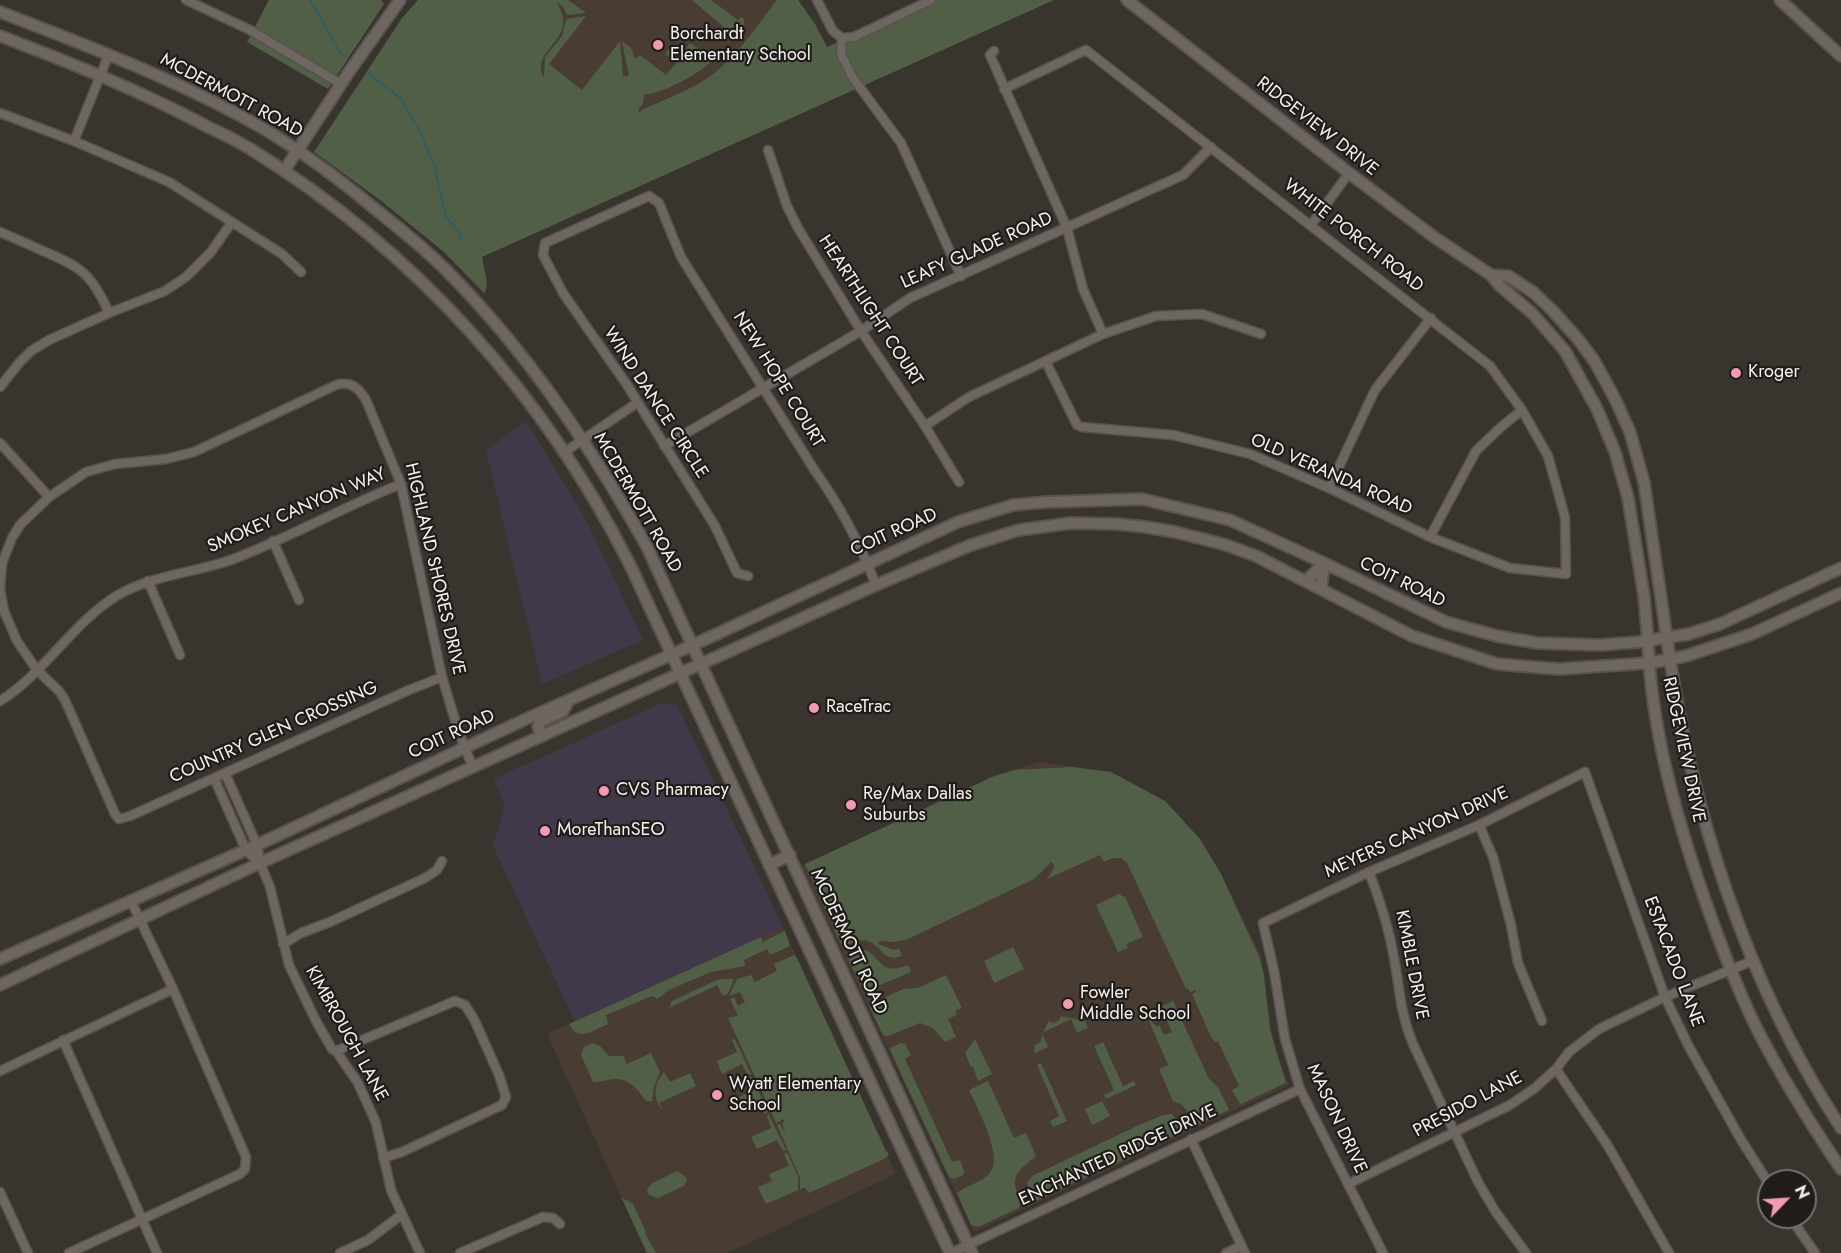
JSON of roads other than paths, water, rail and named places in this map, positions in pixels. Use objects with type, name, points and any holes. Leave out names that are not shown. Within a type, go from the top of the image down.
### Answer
[{"type":"main road","points":[[284,171],[400,0]]},
{"type":"main road","name":"RIDGEVIEW DRIVE","points":[[1127,0],[1349,173],[1434,237],[1491,275],[1499,285],[1532,313],[1565,351],[1597,409],[1615,452],[1628,498],[1644,596],[1655,714],[1680,821],[1715,930],[1754,1023],[1783,1077],[1841,1170]]},
{"type":"main road","points":[[1780,0],[1841,56]]},
{"type":"main road","name":"MCDERMOTT ROAD","points":[[0,12],[108,54],[198,93],[259,126],[346,185],[409,237],[445,269],[502,331],[556,400],[583,440],[647,547],[971,1249]]},
{"type":"main road","name":"MCDERMOTT ROAD","points":[[0,36],[99,74],[169,106],[251,149],[337,208],[426,285],[488,350],[540,415],[566,451],[627,560],[950,1253]]},
{"type":"main road","name":"RIDGEVIEW DRIVE","points":[[1491,275],[1508,276],[1533,292],[1553,311],[1596,362],[1630,432],[1644,482],[1682,732],[1715,858],[1752,961],[1791,1041],[1841,1128]]},
{"type":"main road","name":"COIT ROAD","points":[[0,959],[257,845],[958,522],[1013,505],[1142,499],[1230,520],[1446,622],[1497,636],[1537,643],[1601,645],[1667,639],[1720,624],[1841,568]]},
{"type":"main road","name":"COIT ROAD","points":[[0,985],[260,863],[876,585],[971,545],[1019,530],[1071,523],[1136,526],[1196,537],[1256,556],[1412,636],[1497,664],[1558,669],[1649,663],[1670,659],[1752,634],[1841,593]]},
{"type":"main road","points":[[1306,581],[1324,563]]},
{"type":"main road","points":[[1321,589],[1324,563]]},
{"type":"main road","points":[[1803,587],[1813,607]]},
{"type":"main road","points":[[542,735],[538,727],[540,722],[563,711],[569,700]]},
{"type":"main road","points":[[769,865],[790,855]]},
{"type":"main road","points":[[837,1010],[856,1001]]},
{"type":"street","points":[[186,0],[250,30],[341,84]]},
{"type":"street","points":[[817,0],[833,32],[842,38],[854,37],[931,0]]},
{"type":"street","points":[[842,38],[841,54],[853,78],[901,143],[961,276]]},
{"type":"street","name":"WHITE PORCH ROAD","points":[[1004,89],[1086,50],[1490,366],[1522,410],[1548,456],[1564,517],[1566,574]]},
{"type":"street","points":[[994,51],[990,55],[1067,228],[1083,289],[1103,334]]},
{"type":"street","points":[[74,141],[108,54]]},
{"type":"street","points":[[0,113],[74,141],[168,182],[282,254],[300,272]]},
{"type":"street","name":"LEAFY GLADE ROAD","points":[[664,446],[861,331],[910,298],[1183,175],[1211,147]]},
{"type":"street","name":"HEARTHLIGHT COURT","points":[[768,150],[787,206],[798,228],[861,331],[926,426],[959,482]]},
{"type":"street","points":[[1311,225],[1349,173]]},
{"type":"street","name":"WIND DANCE CIRCLE","points":[[649,196],[545,243],[543,255],[563,293],[637,403],[715,526],[737,573],[748,576]]},
{"type":"street","name":"NEW HOPE COURT","points":[[649,196],[659,204],[681,257],[815,471],[834,497],[855,533],[876,585]]},
{"type":"street","points":[[0,387],[31,351],[51,339],[165,291],[186,277],[211,252],[232,222]]},
{"type":"street","points":[[0,232],[70,262],[87,275],[99,290],[109,313]]},
{"type":"street","points":[[926,426],[969,397],[1103,334],[1156,316],[1202,314],[1261,333]]},
{"type":"street","points":[[1329,488],[1375,390],[1431,318]]},
{"type":"street","name":"OLD VERANDA ROAD","points":[[1046,362],[1077,425],[1082,428],[1173,435],[1250,454],[1329,488],[1430,537],[1510,568],[1566,574]]},
{"type":"street","name":"HIGHLAND SHORES DRIVE","points":[[49,497],[72,480],[99,467],[179,457],[336,385],[352,384],[366,400],[401,484],[442,677],[472,768]]},
{"type":"street","points":[[566,451],[637,403]]},
{"type":"street","points":[[1430,537],[1476,451],[1522,410]]},
{"type":"street","points":[[0,442],[49,497],[20,525],[1,563],[0,589],[4,611],[17,641],[37,670]]},
{"type":"street","name":"SMOKEY CANYON WAY","points":[[0,701],[37,670],[90,616],[116,597],[148,581],[231,559],[401,484]]},
{"type":"street","points":[[273,541],[299,600]]},
{"type":"street","points":[[148,581],[180,655]]},
{"type":"street","name":"COUNTRY GLEN CROSSING","points":[[37,670],[65,700],[119,819],[442,677]]},
{"type":"street","name":"MEYERS CANYON DRIVE","points":[[1263,923],[1369,872],[1479,825],[1585,772]]},
{"type":"street","name":"ESTACADO LANE","points":[[1585,772],[1665,997],[1700,1066],[1760,1169]]},
{"type":"street","points":[[225,773],[257,845],[260,863]]},
{"type":"street","points":[[214,778],[246,850],[260,863]]},
{"type":"street","points":[[1479,825],[1493,857],[1511,925],[1518,963],[1542,1021]]},
{"type":"street","points":[[283,944],[301,933],[424,878],[437,870],[442,861]]},
{"type":"street","name":"KIMBROUGH LANE","points":[[260,863],[270,887],[289,965],[332,1049],[336,1051],[358,1083],[376,1123],[391,1190],[420,1253]]},
{"type":"street","name":"KIMBLE DRIVE","points":[[1369,872],[1383,907],[1394,954],[1398,995],[1405,1025],[1454,1132],[1495,1211],[1526,1253]]},
{"type":"street","points":[[69,1253],[240,1174],[245,1169],[246,1157],[173,989],[131,901]]},
{"type":"street","name":"MASON DRIVE","points":[[1263,923],[1279,996],[1284,1039],[1300,1089],[1383,1253]]},
{"type":"street","name":"PRESIDO LANE","points":[[1348,1184],[1510,1105],[1535,1088],[1556,1069],[1569,1052],[1599,1029],[1665,997],[1752,961]]},
{"type":"street","points":[[0,1071],[173,989]]},
{"type":"street","points":[[336,1051],[454,1001],[465,1005],[499,1074],[506,1097],[502,1105],[402,1152],[383,1158]]},
{"type":"street","points":[[63,1041],[157,1253]]},
{"type":"street","points":[[1556,1069],[1608,1146],[1670,1253]]},
{"type":"street","name":"ENCHANTED RIDGE DRIVE","points":[[950,1253],[971,1249],[1191,1139],[1300,1089]]},
{"type":"street","points":[[1191,1139],[1243,1249],[1226,1253]]},
{"type":"street","points":[[0,1192],[28,1253]]},
{"type":"street","points":[[339,1253],[368,1239],[401,1215]]},
{"type":"street","points":[[460,1253],[543,1216],[553,1218],[560,1224]]},
{"type":"street","points":[[1798,1229],[1815,1253]]},
{"type":"waterway","points":[[310,0],[340,52],[347,57]]},
{"type":"waterway","points":[[368,73],[400,98],[418,127],[434,164],[446,217],[460,233],[461,241]]},
{"type":"place","name":"Borchardt Elementary School","points":[[658,45]]},
{"type":"place","name":"Kroger","points":[[1736,373]]},
{"type":"place","name":"RaceTrac","points":[[814,708]]},
{"type":"place","name":"CVS Pharmacy","points":[[604,791]]},
{"type":"place","name":"Re/Max Dallas Suburbs","points":[[851,805]]},
{"type":"place","name":"MoreThanSEO","points":[[545,831]]},
{"type":"place","name":"Fowler Middle School","points":[[1068,1004]]},
{"type":"place","name":"Wyatt Elementary School","points":[[717,1095]]}]
